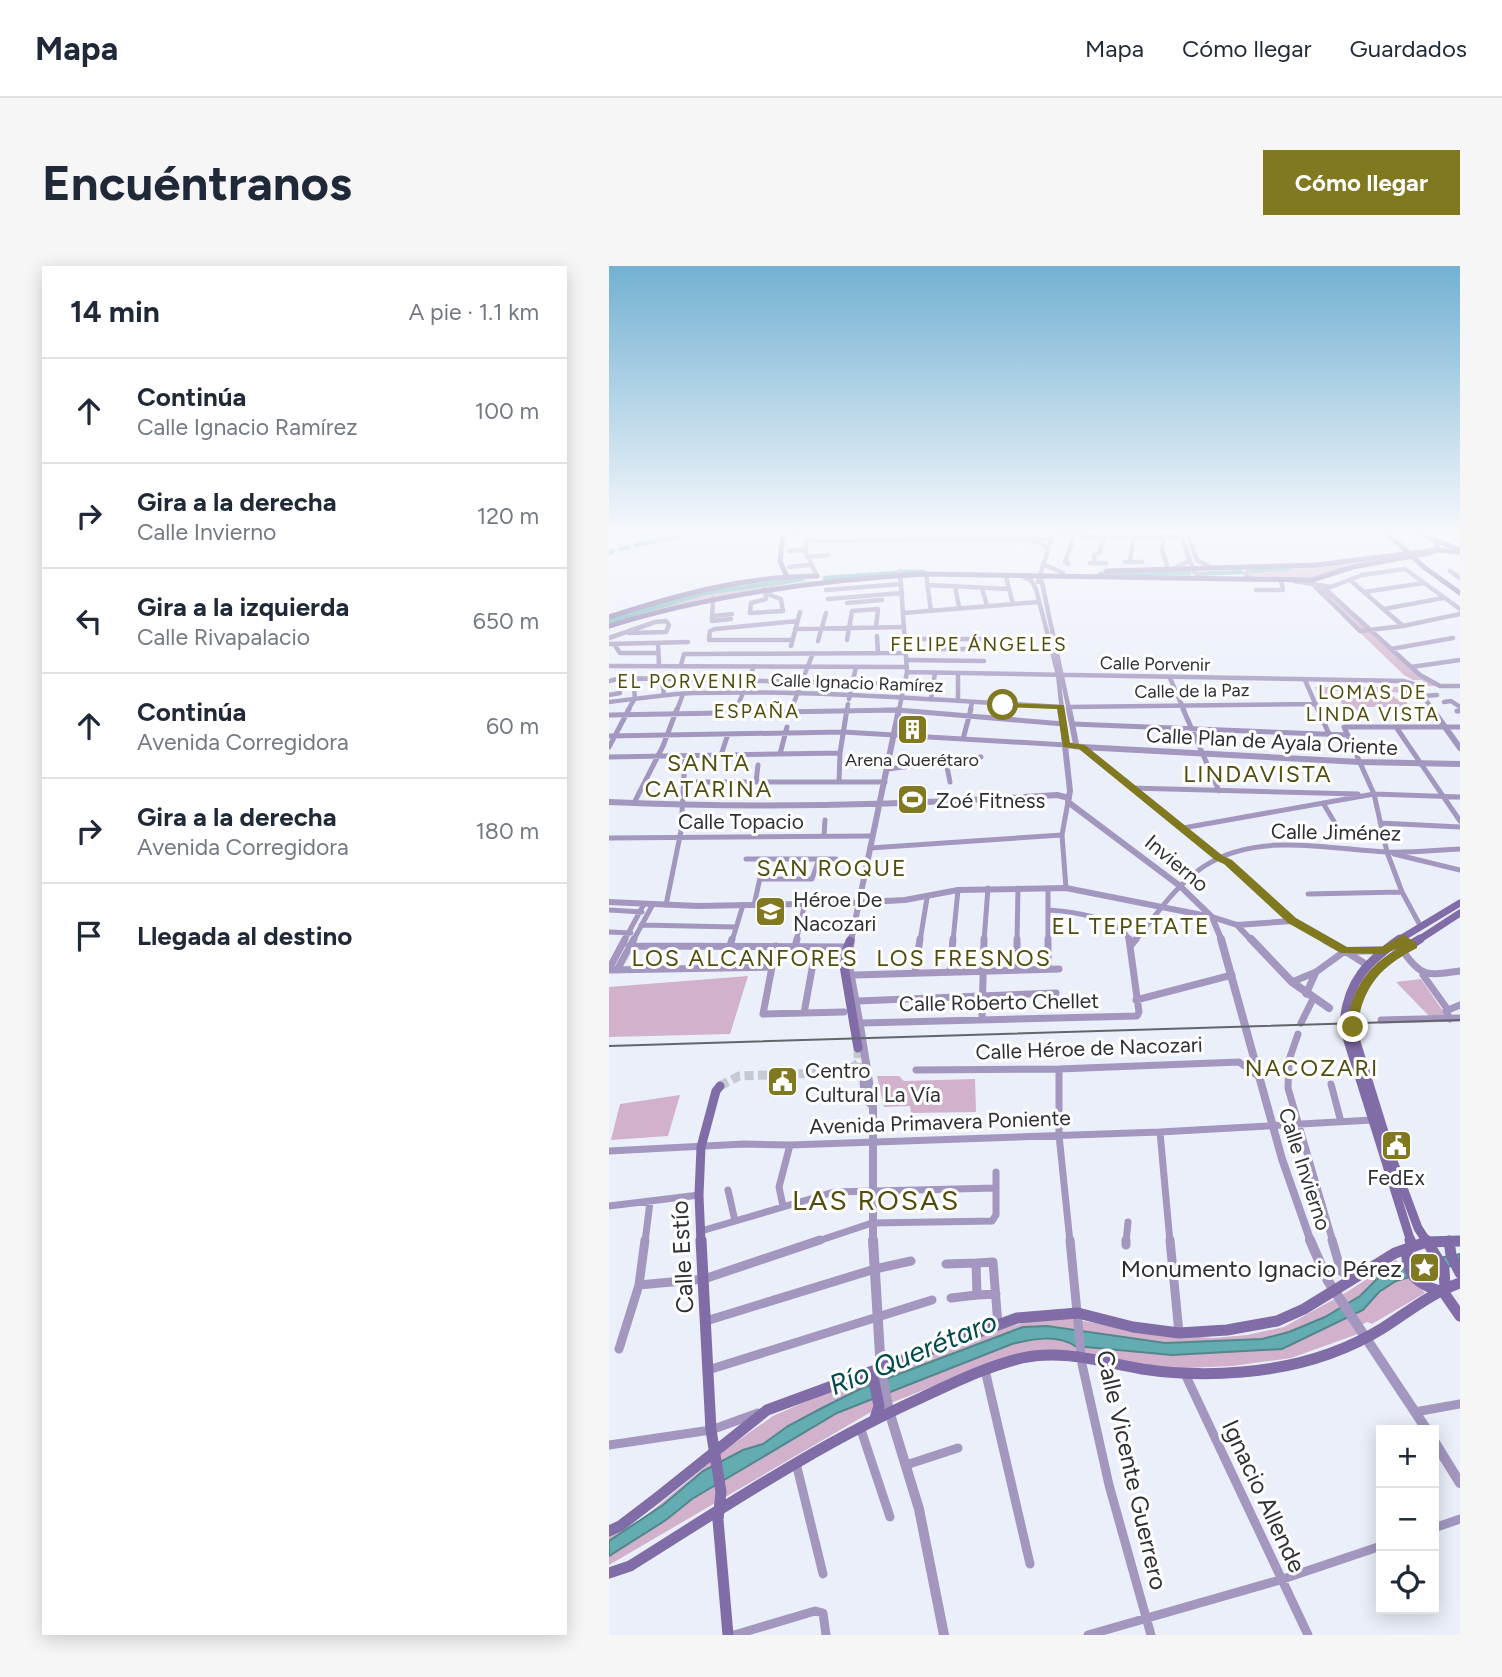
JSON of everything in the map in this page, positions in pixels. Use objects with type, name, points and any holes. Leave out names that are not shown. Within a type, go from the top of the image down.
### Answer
[{"type":"main road","points":[[609,617],[676,597]]},
{"type":"main road","points":[[609,625],[655,611],[723,597]]},
{"type":"main road","points":[[1460,903],[1384,950],[1367,965],[1344,1003],[1371,1120],[1408,1251],[1412,1277],[1423,1286],[1443,1287],[1460,1283]]},
{"type":"main road","points":[[1348,1021],[1369,976],[1390,957],[1413,946],[1460,913]]},
{"type":"main road","points":[[1403,938],[1404,942],[1413,946]]},
{"type":"main road","points":[[849,944],[843,960],[858,1048]]},
{"type":"main road","points":[[1350,1036],[1393,1161],[1429,1245],[1443,1287],[1460,1316]]},
{"type":"main road","name":"Calle Estío","points":[[720,1086],[716,1091],[701,1147],[699,1195],[711,1430],[721,1492],[719,1511],[728,1635]]},
{"type":"main road","points":[[609,1531],[620,1526],[716,1454],[767,1410],[875,1375],[1017,1318],[1079,1316],[1179,1333],[1227,1330],[1277,1321],[1304,1309],[1334,1289],[1408,1251],[1429,1245],[1453,1242],[1453,1262],[1460,1273]]},
{"type":"main road","points":[[609,1573],[630,1566],[796,1463],[875,1418],[885,1405],[985,1370],[1033,1356],[1081,1352],[1156,1371],[1185,1373],[1276,1368],[1367,1337],[1443,1287]]},
{"type":"main road","points":[[875,1375],[885,1405]]},
{"type":"street","points":[[750,604],[764,600],[766,597]]},
{"type":"street","points":[[750,604],[750,613],[753,614],[783,611],[780,600],[775,597]]},
{"type":"street","points":[[750,604],[785,597]]},
{"type":"street","points":[[830,606],[828,599],[859,600],[881,597]]},
{"type":"street","points":[[875,1375],[877,1317],[871,1189],[873,1107],[848,960],[849,944],[904,684],[907,660],[902,597]]},
{"type":"street","points":[[929,597],[931,611]]},
{"type":"street","points":[[957,597],[959,607]]},
{"type":"street","points":[[985,597],[987,606]]},
{"type":"street","points":[[1011,597],[1013,604]]},
{"type":"street","points":[[1038,597],[1061,676]]},
{"type":"street","points":[[1045,597],[1064,695],[1079,745],[1254,883],[1292,921],[1367,965]]},
{"type":"street","points":[[1325,597],[1357,629],[1371,631],[1460,612]]},
{"type":"street","points":[[1334,597],[1411,667],[1440,686],[1460,687]]},
{"type":"street","points":[[1369,597],[1403,626]]},
{"type":"street","points":[[713,598],[712,618],[731,616]]},
{"type":"street","points":[[1384,610],[1443,598],[1460,612]]},
{"type":"street","points":[[870,599],[882,600]]},
{"type":"street","points":[[846,603],[859,600]]},
{"type":"street","points":[[903,613],[1039,602]]},
{"type":"street","points":[[945,610],[987,606]]},
{"type":"street","points":[[847,640],[852,611],[878,609],[876,626]]},
{"type":"street","points":[[654,620],[655,611]]},
{"type":"street","points":[[797,621],[715,629],[710,631],[709,640],[791,643],[800,612]]},
{"type":"street","points":[[818,641],[826,613]]},
{"type":"street","points":[[609,638],[629,633],[669,630],[668,622],[654,620],[644,614]]},
{"type":"street","points":[[629,633],[654,620]]},
{"type":"street","points":[[795,628],[904,626]]},
{"type":"street","points":[[877,636],[878,653]]},
{"type":"street","points":[[905,639],[981,638],[986,648],[907,660]]},
{"type":"street","points":[[1391,649],[1453,638]]},
{"type":"street","points":[[612,644],[688,642]]},
{"type":"street","points":[[658,643],[659,665]]},
{"type":"street","points":[[612,644],[620,653],[657,653]]},
{"type":"street","points":[[790,712],[805,666],[813,653]]},
{"type":"street","points":[[679,679],[683,665],[682,655],[686,654],[878,653],[907,660],[984,661]]},
{"type":"street","name":"Calle Porvenir","points":[[609,666],[856,667],[907,660],[935,673],[1402,681],[1414,684],[1423,696]]},
{"type":"street","points":[[1411,667],[1458,661]]},
{"type":"street","points":[[735,713],[754,666]]},
{"type":"street","points":[[839,782],[843,732],[856,667]]},
{"type":"street","points":[[931,699],[935,673]]},
{"type":"street","points":[[958,673],[958,701]]},
{"type":"street","points":[[1170,677],[1219,791]]},
{"type":"street","points":[[609,681],[633,678],[904,684]]},
{"type":"street","points":[[609,747],[612,736],[635,698],[633,678]]},
{"type":"street","points":[[662,679],[664,695]]},
{"type":"street","points":[[1305,680],[1329,734]]},
{"type":"street","points":[[609,695],[620,693]]},
{"type":"street","name":"Calle Ignacio Ramírez","points":[[609,702],[664,695],[742,693],[795,694],[848,702],[901,697],[1061,707]]},
{"type":"street","points":[[634,803],[667,735],[683,694]]},
{"type":"street","points":[[1064,695],[1061,707],[1069,800],[1062,835],[1066,888]]},
{"type":"street","points":[[1423,696],[1437,695]]},
{"type":"street","points":[[1423,696],[1460,748]]},
{"type":"street","points":[[1444,702],[1451,701],[1459,709]]},
{"type":"street","points":[[609,716],[790,712],[848,702],[898,710],[1063,724]]},
{"type":"street","points":[[963,739],[972,703]]},
{"type":"street","name":"Calle de la Paz","points":[[1069,707],[1316,704]]},
{"type":"street","points":[[1073,724],[1348,735]]},
{"type":"street","points":[[1421,927],[1402,892],[1387,852],[1374,794],[1344,726],[1460,727]]},
{"type":"street","points":[[1396,727],[1459,818]]},
{"type":"street","points":[[612,736],[728,734],[786,729],[1066,745]]},
{"type":"street","points":[[780,754],[786,729]]},
{"type":"street","points":[[721,755],[728,734]]},
{"type":"street","name":"Calle Plan de Ayala Oriente","points":[[1066,745],[1360,762],[1460,764]]},
{"type":"street","points":[[609,757],[840,753]]},
{"type":"street","points":[[666,905],[675,868],[687,782],[684,756]]},
{"type":"street","points":[[888,769],[981,757]]},
{"type":"street","points":[[946,762],[950,782]]},
{"type":"street","points":[[756,782],[758,765]]},
{"type":"street","points":[[687,782],[885,782]]},
{"type":"street","points":[[1131,788],[1460,797]]},
{"type":"street","points":[[1183,828],[1374,794]]},
{"type":"street","points":[[609,802],[682,806],[880,806],[1058,795],[1069,800]]},
{"type":"street","name":"Invierno","points":[[1069,800],[1180,886],[1213,920],[1233,975]]},
{"type":"street","points":[[1323,803],[1341,833]]},
{"type":"street","points":[[824,836],[825,820]]},
{"type":"street","points":[[1380,823],[1460,827]]},
{"type":"street","points":[[870,848],[1062,835]]},
{"type":"street","name":"Calle Topacio","points":[[609,838],[873,836]]},
{"type":"street","name":"Calle Jiménez","points":[[1132,944],[1180,886],[1219,858],[1275,847],[1387,852],[1460,849]]},
{"type":"street","points":[[1387,852],[1460,870]]},
{"type":"street","points":[[747,859],[836,859]]},
{"type":"street","points":[[760,879],[814,878],[819,859]]},
{"type":"street","points":[[754,905],[764,860]]},
{"type":"street","points":[[982,1019],[981,971],[988,888]]},
{"type":"street","points":[[1017,970],[1018,888]]},
{"type":"street","points":[[1048,888],[1048,969]]},
{"type":"street","points":[[609,910],[644,909],[653,904],[859,902],[927,898],[958,890],[1066,888],[1164,907],[1237,925],[1292,921]]},
{"type":"street","points":[[950,972],[958,890]]},
{"type":"street","points":[[1308,894],[1402,892]]},
{"type":"street","points":[[915,973],[927,898]]},
{"type":"street","points":[[609,902],[644,909]]},
{"type":"street","points":[[795,947],[805,903]]},
{"type":"street","points":[[730,946],[743,905]]},
{"type":"street","points":[[644,909],[641,925],[613,954],[609,970],[771,967]]},
{"type":"street","points":[[617,970],[644,909]]},
{"type":"street","points":[[1048,910],[1065,910],[1122,930],[1132,944],[1136,1000],[1233,975]]},
{"type":"street","points":[[641,925],[735,928]]},
{"type":"street","points":[[1237,925],[1292,982],[1329,1008]]},
{"type":"street","points":[[800,926],[853,927]]},
{"type":"street","points":[[609,932],[632,933]]},
{"type":"street","points":[[629,946],[816,947],[849,944]]},
{"type":"street","points":[[776,946],[763,1014],[844,1012]]},
{"type":"street","points":[[804,1013],[816,947]]},
{"type":"street","points":[[1292,982],[1316,972],[1345,951],[1384,950]]},
{"type":"street","points":[[1403,951],[1417,972],[1423,975],[1450,1018]]},
{"type":"street","points":[[613,954],[625,955]]},
{"type":"street","points":[[855,975],[1059,969]]},
{"type":"street","points":[[1423,975],[1460,971]]},
{"type":"street","points":[[1301,1023],[1316,972]]},
{"type":"street","name":"Calle Invierno","points":[[1233,975],[1271,1125],[1310,1241],[1334,1289],[1424,1425]]},
{"type":"street","points":[[858,1000],[1056,993]]},
{"type":"street","name":"Calle Roberto Chellet","points":[[861,1029],[982,1019],[1137,1016],[1136,1000]]},
{"type":"street","points":[[1447,1010],[1460,1005]]},
{"type":"street","points":[[1381,1020],[1460,1018]]},
{"type":"street","points":[[1298,1034],[1290,1050],[1287,1070],[1289,1088],[1341,1271],[1352,1279]]},
{"type":"street","name":"Calle Héroe de Nacozari","points":[[916,1070],[1059,1069],[1239,1062],[1247,1065],[1258,1076]]},
{"type":"street","name":"Calle Vicente Guerrero","points":[[1059,1069],[1059,1135],[1081,1352],[1109,1485],[1151,1635]]},
{"type":"street","points":[[863,1083],[865,1099],[873,1107]]},
{"type":"street","points":[[1331,1084],[1341,1122]]},
{"type":"street","name":"Avenida Primavera Poniente","points":[[609,1151],[1160,1132],[1371,1120]]},
{"type":"street","points":[[1160,1132],[1179,1333]]},
{"type":"street","points":[[783,1206],[779,1187],[790,1145]]},
{"type":"street","points":[[639,1285],[704,1279],[872,1223],[992,1221],[996,1215],[996,1171]]},
{"type":"street","points":[[701,1231],[834,1192],[996,1188]]},
{"type":"street","points":[[728,1190],[735,1221]]},
{"type":"street","points":[[609,1206],[699,1195]]},
{"type":"street","points":[[619,1349],[639,1285],[650,1202]]},
{"type":"street","points":[[1126,1245],[1128,1222]]},
{"type":"street","points":[[706,1321],[875,1269],[911,1261]]},
{"type":"street","points":[[946,1264],[993,1262],[998,1325]]},
{"type":"street","points":[[976,1263],[977,1295]]},
{"type":"street","points":[[951,1298],[996,1293]]},
{"type":"street","points":[[708,1370],[932,1300]]},
{"type":"street","points":[[985,1370],[1030,1564]]},
{"type":"street","name":"Ignacio Allende","points":[[1185,1373],[1308,1635]]},
{"type":"street","points":[[1415,1412],[1460,1404]]},
{"type":"street","points":[[885,1405],[906,1465],[928,1548],[944,1635]]},
{"type":"street","points":[[609,1445],[711,1430],[767,1410]]},
{"type":"street","points":[[859,1427],[890,1517]]},
{"type":"street","points":[[906,1465],[958,1448]]},
{"type":"street","points":[[1439,1449],[1460,1483]]},
{"type":"street","points":[[796,1463],[823,1574]]},
{"type":"street","points":[[1439,1526],[1460,1519]]},
{"type":"street","points":[[1088,1635],[1280,1580],[1376,1548]]},
{"type":"street","points":[[734,1635],[815,1611],[823,1614],[826,1635]]},
{"type":"shaded area","points":[[683,597],[716,597],[609,625],[609,618]]},
{"type":"shaded area","points":[[1322,597],[1334,597],[1420,675],[1440,686],[1428,686],[1422,680],[1413,680],[1404,675]]},
{"type":"shaded area","points":[[1315,687],[1365,687],[1369,692],[1367,687],[1411,687],[1418,696],[1381,690],[1382,692],[1372,692],[1376,699],[1394,696],[1396,699],[1406,699],[1408,707],[1393,711],[1391,707],[1361,707],[1362,711],[1343,707],[1340,700],[1350,700],[1348,696],[1370,699],[1366,692],[1344,689],[1334,691],[1334,694],[1318,694]]},
{"type":"shaded area","points":[[748,976],[730,1034],[609,1037],[609,987]]},
{"type":"shaded area","points":[[1421,979],[1447,1017],[1431,1018],[1396,982]]},
{"type":"shaded area","points":[[877,1076],[899,1076],[904,1081],[975,1079],[976,1112],[911,1113],[910,1106],[884,1107]]},
{"type":"shaded area","points":[[680,1095],[668,1136],[611,1140],[620,1104]]},
{"type":"shaded area","points":[[1396,1260],[1425,1293],[1372,1324],[1367,1322],[1357,1327],[1358,1334],[1291,1358],[1233,1366],[1185,1368],[1009,1356],[876,1409],[609,1565],[609,1537],[643,1518],[729,1447],[773,1416],[850,1382],[891,1372],[983,1334],[1033,1320],[1065,1318],[1161,1334],[1213,1338],[1247,1335],[1284,1327],[1347,1292]]},
{"type":"water","points":[[1460,1254],[1460,1264],[1434,1270],[1433,1278],[1426,1279],[1420,1274],[1396,1281],[1379,1292],[1363,1310],[1282,1349],[1172,1355],[1075,1346],[1052,1339],[1012,1344],[837,1413],[692,1499],[666,1520],[609,1556],[609,1541],[663,1505],[703,1471],[743,1450],[763,1444],[788,1426],[862,1388],[1023,1327],[1047,1326],[1165,1343],[1262,1339],[1289,1332],[1325,1317],[1360,1296],[1378,1278],[1397,1267],[1417,1263],[1420,1257],[1428,1260]]},
{"type":"waterway","points":[[609,621],[691,597]]},
{"type":"tunnel","points":[[720,1086],[739,1076],[847,1072],[858,1063],[858,1048]]},
{"type":"railway","points":[[609,1046],[1460,1020]]},
{"type":"place","name":"Arena Querétaro","points":[[912,729]]},
{"type":"place","name":"Zoé Fitness","points":[[913,800]]},
{"type":"place","name":"Héroe De Nacozari","points":[[770,911]]},
{"type":"place","name":"Centro Cultural La Vía","points":[[782,1082]]},
{"type":"place","name":"FedEx","points":[[1396,1145]]},
{"type":"place","name":"Monumento Ignacio Pérez","points":[[1425,1268]]},
{"type":"district","name":"FELIPE ÁNGELES","points":[[979,644]]},
{"type":"district","name":"EL PORVENIR","points":[[688,681]]},
{"type":"district","name":"LOMAS DE LINDA VISTA","points":[[1373,703]]},
{"type":"district","name":"ESPAÑA","points":[[757,711]]},
{"type":"district","name":"LINDAVISTA","points":[[1258,774]]},
{"type":"district","name":"SANTA CATARINA","points":[[709,776]]},
{"type":"district","name":"SAN ROQUE","points":[[832,868]]},
{"type":"district","name":"EL TEPETATE","points":[[1131,926]]},
{"type":"district","name":"LOS ALCANFORES","points":[[745,958]]},
{"type":"district","name":"LOS FRESNOS","points":[[964,958]]},
{"type":"district","name":"NACOZARI","points":[[1312,1068]]},
{"type":"district","name":"LAS ROSAS","points":[[876,1200]]},
{"type":"route","points":[[1003,705],[1061,707],[1066,745],[1076,744],[1082,747],[1254,883],[1292,921],[1345,951],[1384,950],[1403,938],[1404,942],[1413,946],[1390,957],[1369,976],[1353,1011],[1353,1027]]},
{"type":"water label","name":"Río Querétaro","points":[[913,1353]]}]
